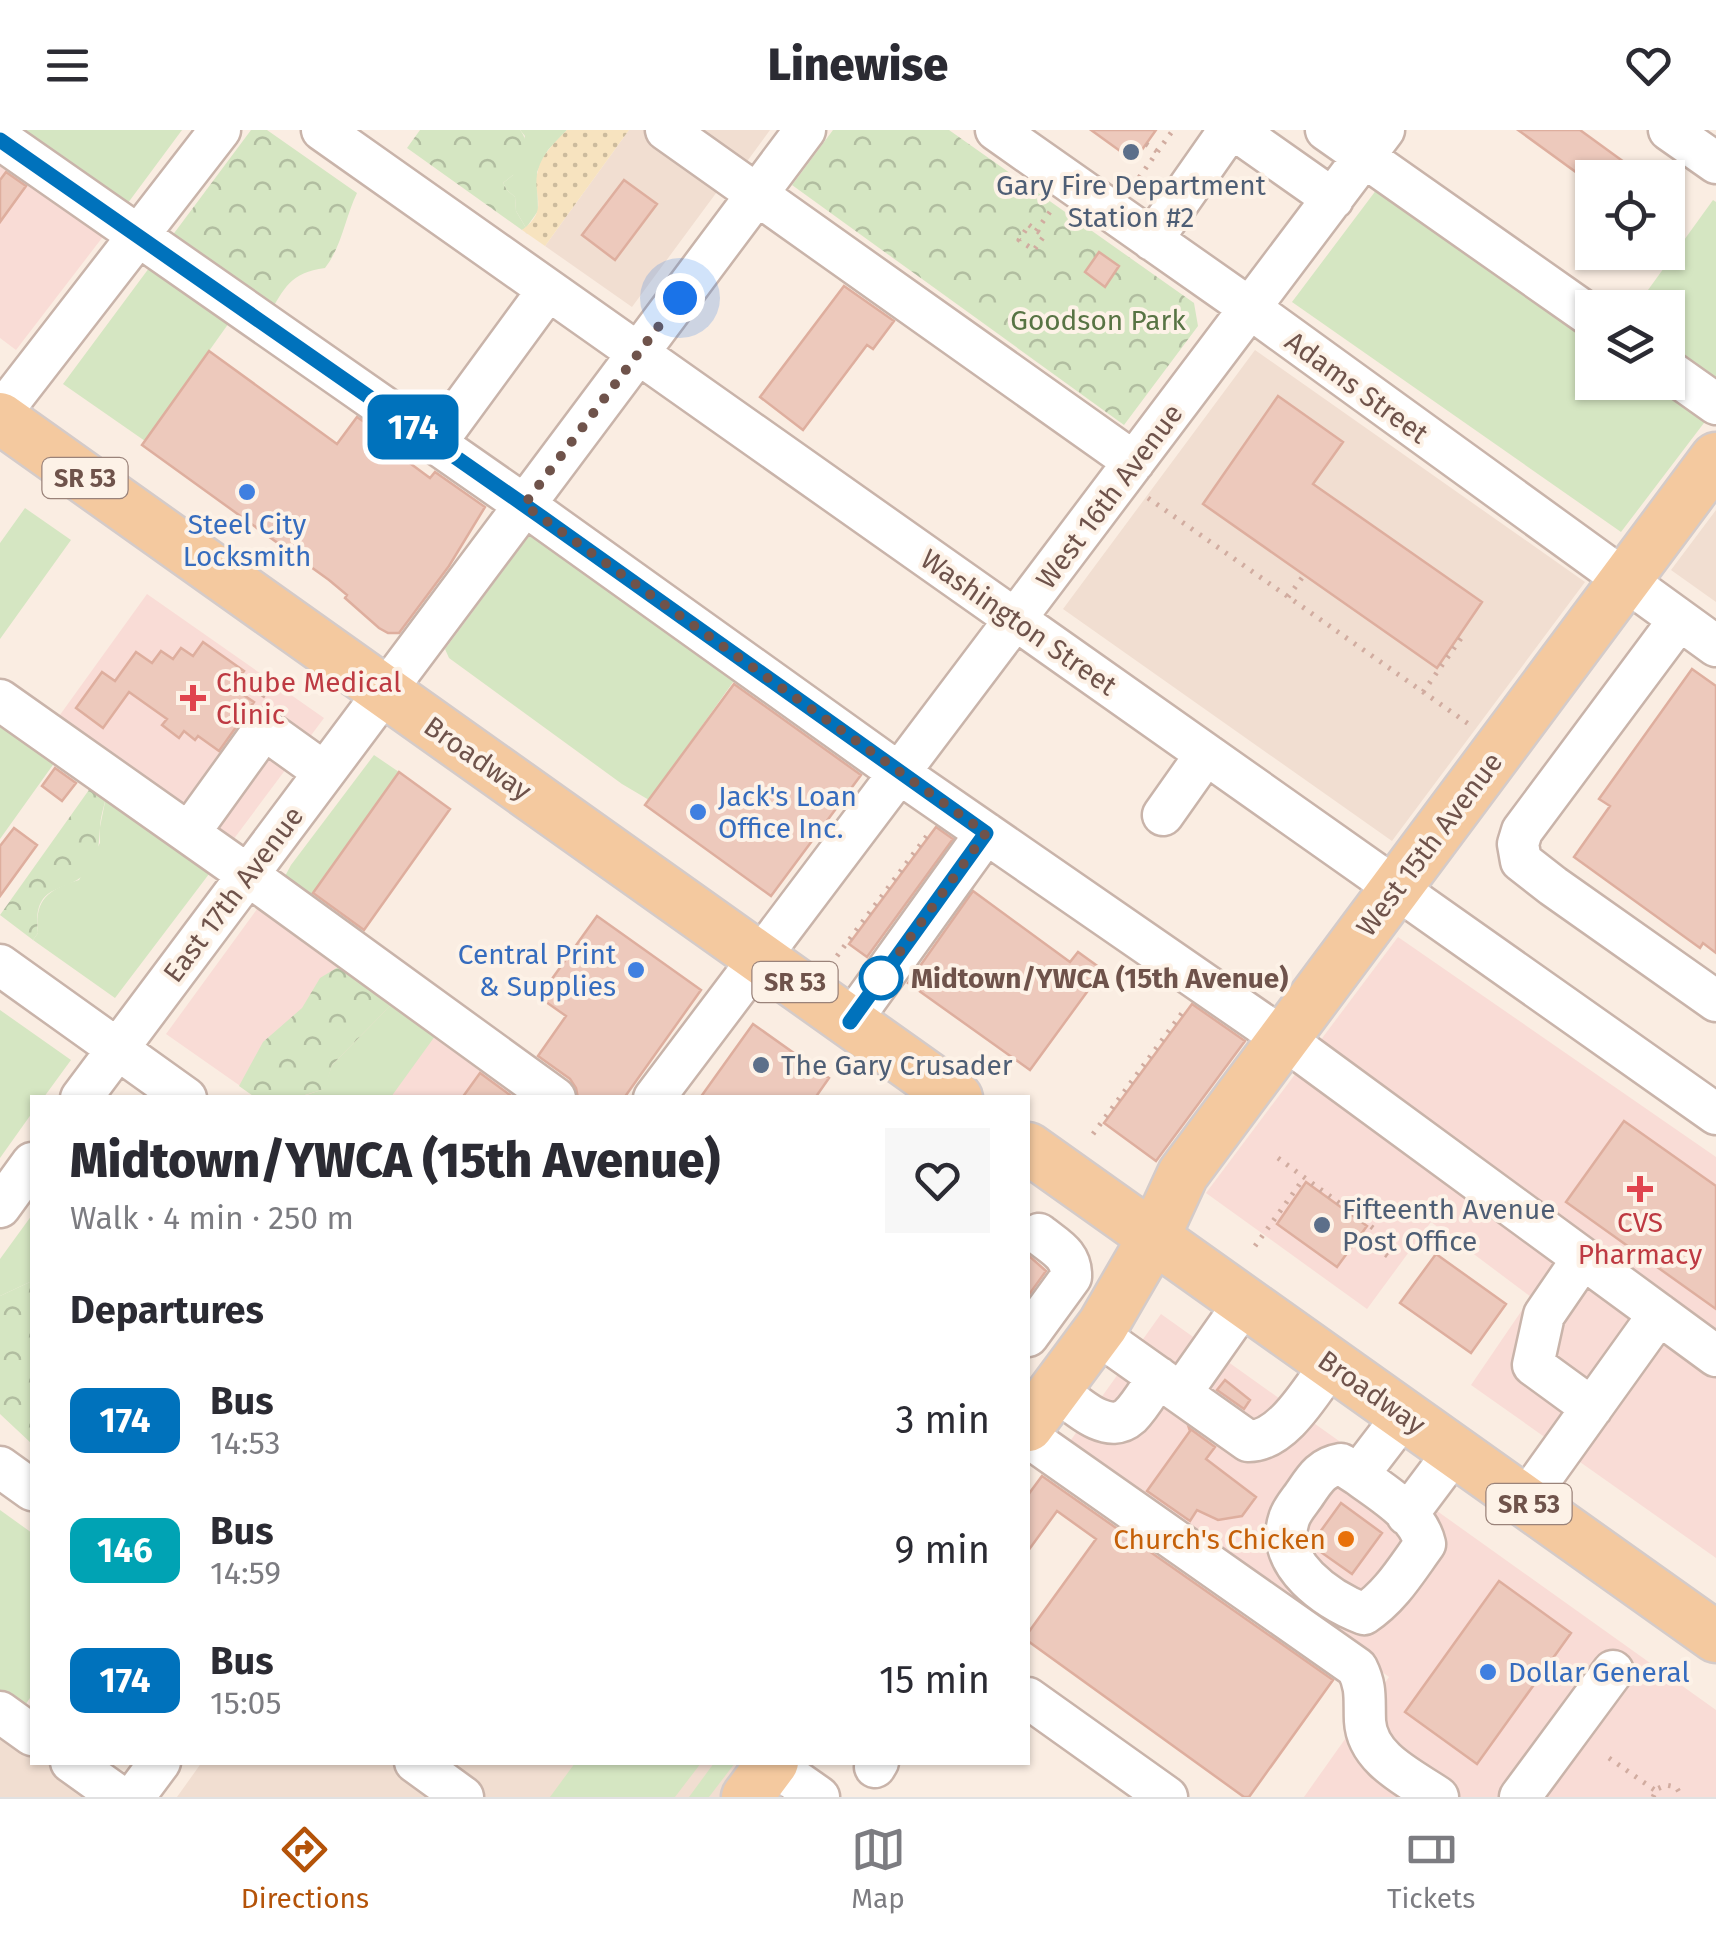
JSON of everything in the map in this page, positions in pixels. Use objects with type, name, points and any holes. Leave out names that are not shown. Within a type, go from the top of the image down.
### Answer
[{"type":"main road","name":"Broadway","points":[[0,416],[953,1095]]},
{"type":"main road","name":"West 15th Avenue","points":[[1043,1388],[1100,1330],[1154,1237],[1183,1174],[1716,458]]},
{"type":"main road","name":"Broadway","points":[[1030,1149],[1716,1637]]},
{"type":"street","points":[[0,416],[220,130]]},
{"type":"street","name":"Washington Street","points":[[322,130],[1716,1114]]},
{"type":"street","points":[[666,130],[1138,478]]},
{"type":"street","name":"East 17th Avenue","points":[[84,1095],[804,130]]},
{"type":"street","name":"Adams Street","points":[[996,130],[1251,309],[1716,646]]},
{"type":"street","points":[[1152,240],[1232,130],[1332,199]]},
{"type":"street","points":[[1326,130],[1375,143],[1575,303]]},
{"type":"street","points":[[1669,130],[1712,151]]},
{"type":"street","points":[[0,140],[524,505],[898,773],[1284,1039],[1716,1356]]},
{"type":"street","name":"West 16th Avenue","points":[[656,1095],[1015,619],[1138,478],[1251,309],[1375,143]]},
{"type":"street","points":[[436,444],[548,290]]},
{"type":"street","points":[[1685,382],[1716,404]]},
{"type":"street","points":[[1679,620],[1522,832],[1518,844],[1522,861],[1537,874],[1716,1001]]},
{"type":"street","points":[[0,700],[248,874],[551,1095]]},
{"type":"street","points":[[189,833],[264,729],[324,772]]},
{"type":"street","points":[[1163,814],[1206,754]]},
{"type":"street","points":[[850,1022],[986,833]]},
{"type":"street","points":[[1236,1006],[1233,983],[1243,964]]},
{"type":"street","points":[[0,966],[182,1095]]},
{"type":"street","points":[[0,1207],[30,1166]]},
{"type":"street","points":[[1030,1333],[1071,1277],[1072,1268],[1068,1257],[1033,1242],[1076,1182]]},
{"type":"street","points":[[1583,1258],[1544,1316],[1534,1365],[1592,1408]]},
{"type":"street","points":[[1060,1292],[1169,1385],[1248,1440],[1268,1438],[1290,1418],[1331,1364]]},
{"type":"street","points":[[1043,1388],[1096,1418],[1111,1424],[1121,1422],[1169,1385],[1245,1302]]},
{"type":"street","points":[[1525,1501],[1659,1314]]},
{"type":"street","points":[[1358,1475],[1404,1415]]},
{"type":"street","points":[[1030,1438],[1357,1668],[1364,1682],[1366,1734],[1373,1749],[1438,1797]]},
{"type":"street","points":[[1408,1514],[1455,1451]]},
{"type":"street","points":[[1341,1464],[1358,1475],[1408,1514],[1424,1544],[1397,1584],[1364,1614],[1346,1607],[1296,1569],[1287,1535],[1290,1517],[1318,1475],[1329,1466],[1341,1464]]},
{"type":"street","points":[[0,1467],[30,1489]]},
{"type":"street","points":[[1520,1797],[1613,1671]]},
{"type":"street","points":[[1030,1699],[1167,1797]]},
{"type":"street","points":[[0,1712],[30,1734]]},
{"type":"street","points":[[75,1765],[120,1797]]},
{"type":"street","points":[[134,1797],[158,1765]]},
{"type":"street","points":[[418,1765],[463,1797]]},
{"type":"street","points":[[764,1775],[819,1797]]},
{"type":"path","points":[[1129,193],[1174,130]]},
{"type":"path","points":[[1146,144],[1158,152]]},
{"type":"path","points":[[1036,231],[1057,202]]},
{"type":"path","points":[[1029,226],[1036,231],[1044,236],[1034,250],[1019,240],[1029,226]]},
{"type":"path","points":[[1138,478],[1288,597],[1479,732]]},
{"type":"path","points":[[1288,597],[1304,575]]},
{"type":"path","points":[[1422,692],[1460,635]]},
{"type":"path","points":[[837,956],[948,807]]},
{"type":"path","points":[[1093,1134],[1194,997]]},
{"type":"path","points":[[1278,1158],[1373,1228],[1365,1240],[1389,1257]]},
{"type":"path","points":[[1255,1246],[1304,1178]]},
{"type":"path","points":[[1609,1758],[1654,1794],[1662,1786],[1672,1785],[1682,1797]]},
{"type":"shaded area","points":[[629,130],[646,130],[722,185],[632,307],[545,246]]},
{"type":"shaded area","points":[[682,130],[770,130],[740,171]]},
{"type":"shaded area","points":[[0,159],[105,234],[16,350],[0,338]]},
{"type":"shaded area","points":[[1255,350],[1585,582],[1392,841],[1063,609]]},
{"type":"shaded area","points":[[1716,510],[1716,602],[1671,570]]},
{"type":"shaded area","points":[[147,594],[324,718],[230,844],[57,719]]},
{"type":"shaded area","points":[[260,905],[527,1095],[253,1095],[166,1034]]},
{"type":"shaded area","points":[[1398,937],[1716,1157],[1716,1558],[1471,1385],[1531,1297],[1431,1222],[1367,1309],[1206,1193]]},
{"type":"shaded area","points":[[1161,1314],[1716,1710],[1716,1797],[1304,1797],[1389,1677],[1068,1444]]},
{"type":"shaded area","points":[[0,1730],[30,1752],[30,1765],[49,1765],[94,1797],[0,1797]]},
{"type":"shaded area","points":[[200,1765],[788,1765],[796,1797],[177,1797]]},
{"type":"green space","points":[[7,130],[182,130],[122,211]]},
{"type":"green space","points":[[251,130],[267,130],[357,193],[325,268],[290,283],[268,316],[169,240]]},
{"type":"green space","points":[[420,130],[520,130],[526,145],[521,171],[503,183],[515,197],[516,211],[526,228],[522,230],[407,148]]},
{"type":"green space","points":[[520,130],[567,130],[548,150],[537,172],[538,211],[526,228],[516,211],[515,197],[503,183],[513,175],[525,136]]},
{"type":"green space","name":"Goodson Park","points":[[833,130],[949,130],[1194,303],[1198,326],[1124,425],[792,185]]},
{"type":"green space","points":[[1383,181],[1575,319],[1575,400],[1685,397],[1710,415],[1621,532],[1292,302]]},
{"type":"green space","points":[[1713,200],[1716,202],[1716,393],[1685,370],[1685,290],[1648,290],[1662,270],[1685,270],[1685,239]]},
{"type":"green space","points":[[155,260],[236,313],[145,441],[63,384]]},
{"type":"green space","points":[[25,508],[71,540],[0,639],[0,543]]},
{"type":"green space","points":[[534,529],[741,671],[649,800],[449,658],[445,649]]},
{"type":"green space","points":[[0,723],[55,762],[0,839]]},
{"type":"green space","points":[[374,755],[399,772],[310,897],[284,878]]},
{"type":"green space","points":[[91,787],[106,797],[96,857],[74,882],[47,895],[41,903],[38,933],[33,940],[0,915]]},
{"type":"green space","points":[[106,797],[209,874],[115,998],[33,940],[38,933],[41,904],[59,887],[79,880],[100,843]]},
{"type":"green space","points":[[343,964],[395,1001],[332,1065],[325,1089],[305,1095],[252,1095],[239,1086],[263,1042],[302,1008],[320,978]]},
{"type":"green space","points":[[395,1001],[438,1032],[392,1095],[307,1095],[324,1089],[332,1065]]},
{"type":"green space","points":[[0,1010],[71,1060],[45,1095],[30,1095],[30,1116],[0,1158]]},
{"type":"green space","points":[[30,1218],[30,1282],[0,1296],[0,1259]]},
{"type":"green space","points":[[30,1282],[30,1442],[0,1414],[0,1296]]},
{"type":"green space","points":[[0,1510],[30,1532],[30,1698],[17,1717],[0,1695]]},
{"type":"green space","points":[[573,1765],[699,1765],[675,1797],[550,1797]]},
{"type":"green space","points":[[713,1765],[733,1765],[709,1797],[689,1797]]},
{"type":"sand","points":[[567,130],[629,130],[545,246],[522,230],[538,208],[536,179],[540,164]]},
{"type":"building","name":"Gary Fire Department Station #2","points":[[1091,130],[1156,130],[1134,161]]},
{"type":"building","points":[[1518,130],[1580,130],[1621,160],[1575,160],[1575,171]]},
{"type":"building","points":[[6,172],[26,186],[0,222],[0,180]]},
{"type":"building","points":[[624,180],[657,204],[615,260],[582,235]]},
{"type":"building","points":[[1099,252],[1119,266],[1105,287],[1085,272]]},
{"type":"building","points":[[844,286],[894,321],[873,349],[867,345],[803,430],[760,397]]},
{"type":"building","points":[[209,351],[337,444],[357,417],[396,444],[392,450],[430,478],[435,472],[485,507],[449,566],[399,633],[379,628],[329,580],[142,445]]},
{"type":"building","points":[[1278,396],[1343,442],[1313,484],[1482,602],[1437,668],[1203,504]]},
{"type":"building","name":"Chube Medical Clinic","points":[[203,642],[244,671],[232,687],[254,702],[219,751],[184,731],[179,738],[162,725],[167,719],[129,692],[103,728],[76,708],[102,672],[115,681],[136,652],[152,663],[161,651],[173,659],[181,648],[193,656]]},
{"type":"building","points":[[1692,669],[1716,686],[1716,953],[1703,943],[1700,948],[1574,857],[1610,806],[1599,799]]},
{"type":"building","points":[[734,684],[861,775],[771,896],[645,805]]},
{"type":"building","points":[[55,768],[76,783],[62,801],[42,786]]},
{"type":"building","points":[[399,772],[450,809],[364,930],[313,893]]},
{"type":"building","points":[[936,827],[953,839],[867,957],[849,944]]},
{"type":"building","points":[[14,828],[37,845],[0,896],[0,846]]},
{"type":"building","points":[[973,891],[1070,962],[1078,952],[1103,970],[1030,1070],[908,983]]},
{"type":"building","points":[[597,916],[701,990],[626,1095],[577,1095],[570,1079],[538,1056],[566,1016],[539,997]]},
{"type":"building","points":[[1192,1004],[1245,1041],[1156,1161],[1104,1123]]},
{"type":"building","points":[[753,1024],[829,1078],[817,1095],[702,1095]]},
{"type":"building","points":[[480,1073],[510,1095],[464,1095]]},
{"type":"building","points":[[1624,1121],[1716,1186],[1716,1309],[1566,1202]]},
{"type":"building","name":"Fifteenth Avenue Post Office","points":[[1306,1182],[1367,1226],[1337,1267],[1277,1224]]},
{"type":"building","points":[[1436,1254],[1506,1304],[1471,1353],[1400,1303]]},
{"type":"building","points":[[1030,1257],[1046,1271],[1030,1293]]},
{"type":"building","points":[[1225,1380],[1250,1400],[1244,1409],[1217,1390]]},
{"type":"building","points":[[1189,1428],[1215,1447],[1206,1459],[1256,1497],[1242,1516],[1218,1520],[1197,1510],[1190,1521],[1147,1491]]},
{"type":"building","points":[[1042,1476],[1333,1680],[1249,1797],[1030,1642],[1030,1630],[1096,1539],[1057,1511],[1030,1548],[1030,1492]]},
{"type":"building","name":"Church's Chicken","points":[[1341,1503],[1382,1533],[1352,1574],[1312,1543]]},
{"type":"building","name":"Dollar General","points":[[1499,1581],[1571,1633],[1477,1764],[1405,1712]]},
{"type":"bus line","name":"174","points":[[0,140],[986,833],[850,1022]]},
{"type":"place","name":"Gary Fire Department Station #2","points":[[1131,152]]},
{"type":"place","name":"Steel City Locksmith","points":[[247,492]]},
{"type":"place","name":"Chube Medical Clinic","points":[[193,698]]},
{"type":"place","name":"Jack's Loan Office Inc.","points":[[698,812]]},
{"type":"place","name":"Central Print & Supplies","points":[[636,970]]},
{"type":"place","name":"Midtown/YWCA (15th Avenue)","points":[[881,978]]},
{"type":"place","name":"The Gary Crusader","points":[[761,1065]]},
{"type":"place","name":"CVS Pharmacy","points":[[1640,1189]]},
{"type":"place","name":"Fifteenth Avenue Post Office","points":[[1322,1225]]},
{"type":"place","name":"Church's Chicken","points":[[1346,1539]]},
{"type":"place","name":"Dollar General","points":[[1488,1672]]},
{"type":"route","points":[[680,298],[524,505],[986,833],[878,982],[881,978]]}]
